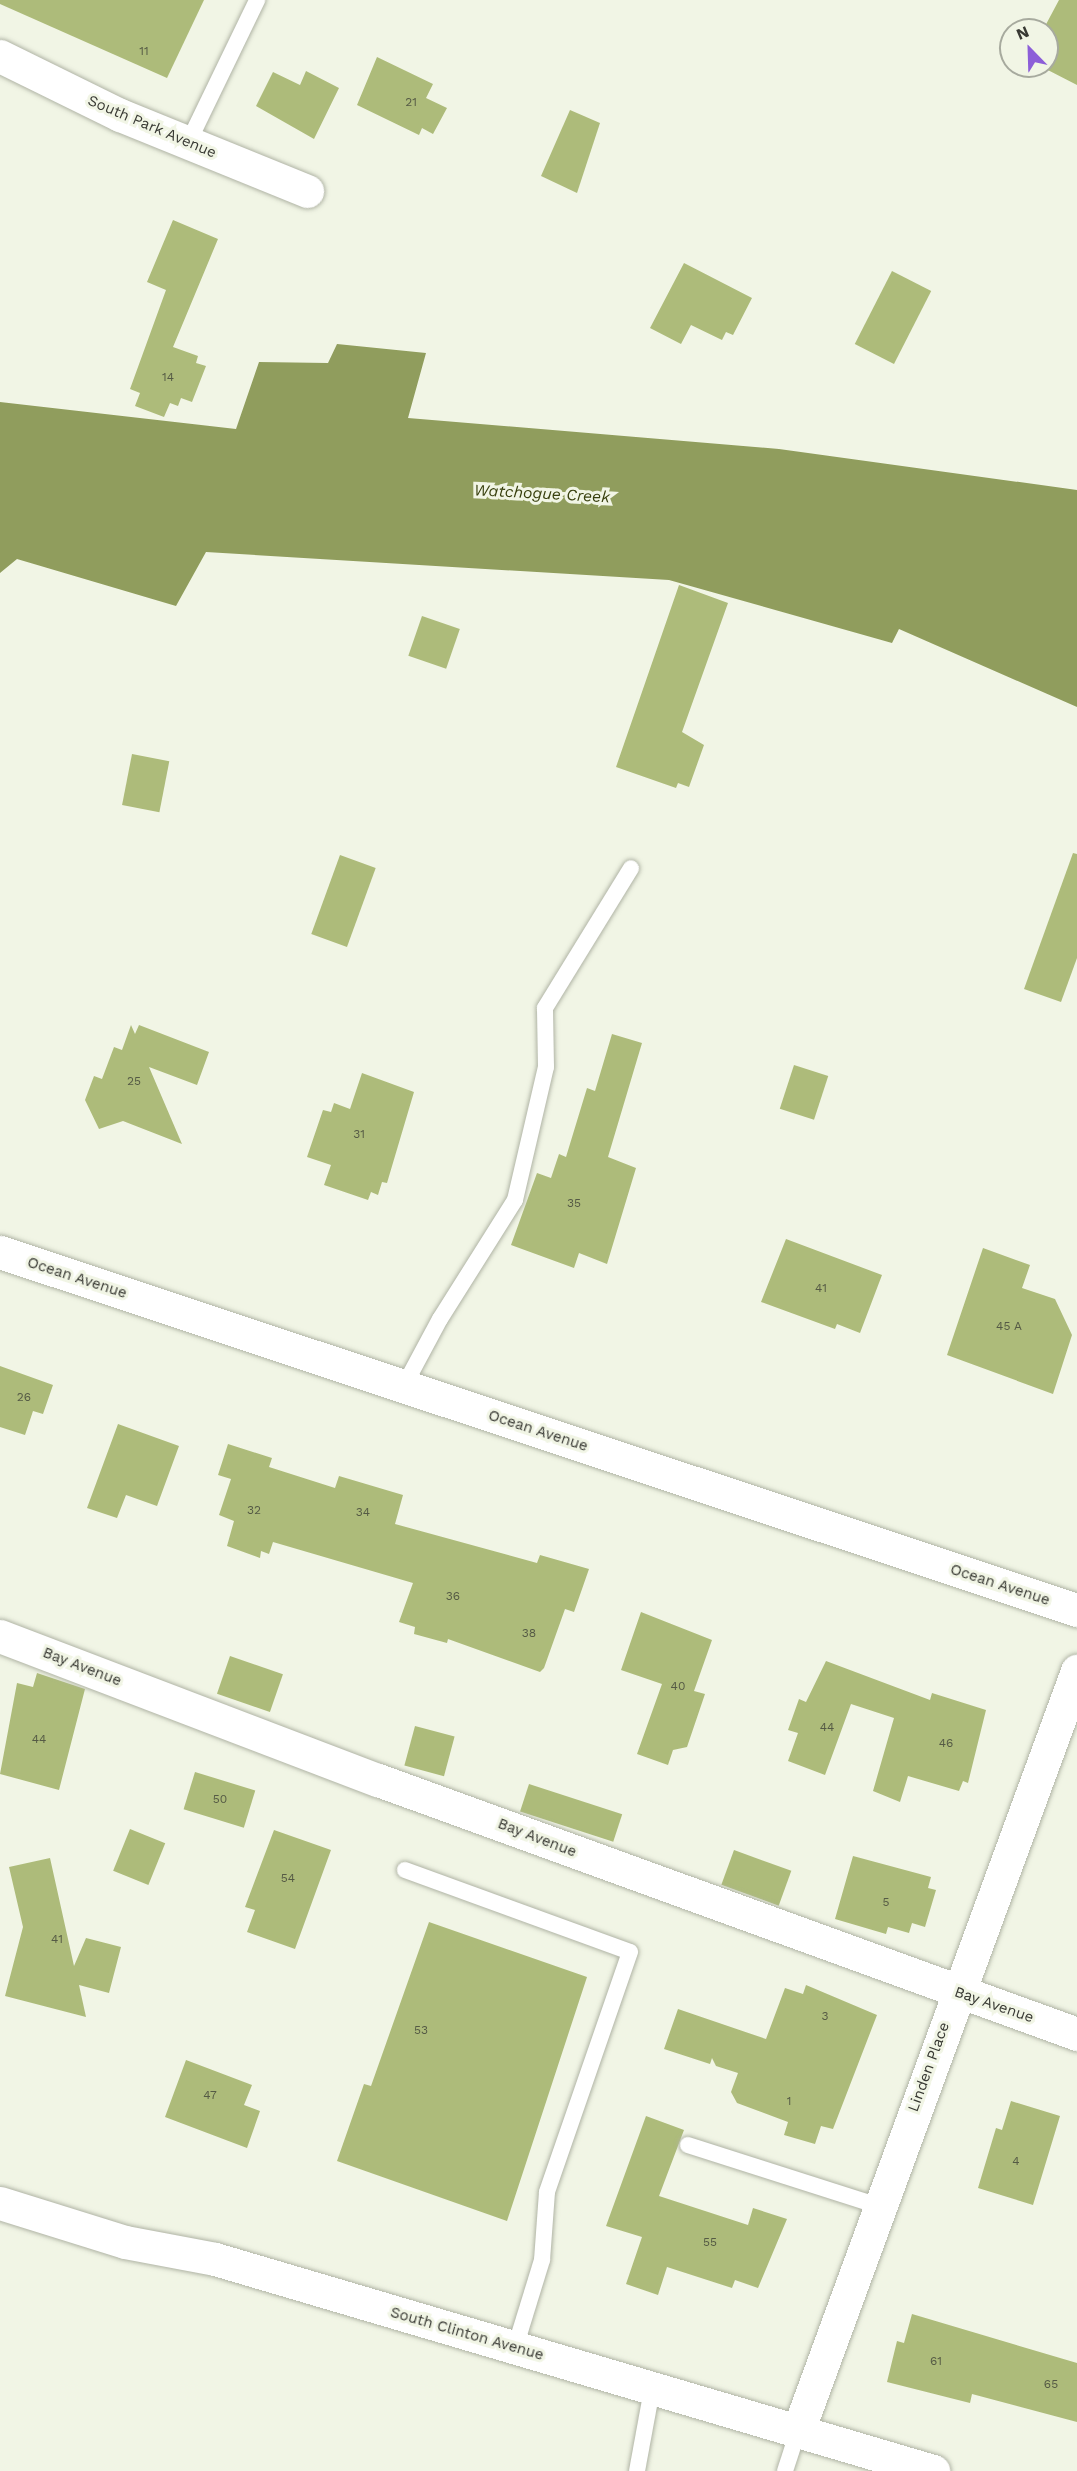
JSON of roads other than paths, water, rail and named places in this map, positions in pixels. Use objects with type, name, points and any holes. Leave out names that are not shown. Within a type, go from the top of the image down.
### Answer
[{"type":"street","name":"South Park Avenue","points":[[0,56],[188,143],[307,191]]},
{"type":"street","name":"Ocean Avenue","points":[[0,1252],[1077,1610]]},
{"type":"street","name":"Bay Avenue","points":[[0,1636],[956,1993],[1077,2034]]},
{"type":"street","name":"Linden Place","points":[[798,2431],[956,1993],[1077,1671]]},
{"type":"street","name":"South Clinton Avenue","points":[[0,2203],[125,2242],[215,2259],[933,2471]]},
{"type":"lane","points":[[188,143],[257,0]]},
{"type":"lane","points":[[404,1386],[440,1319],[515,1200],[546,1067],[545,1008],[631,868]]},
{"type":"lane","points":[[405,1870],[630,1952],[547,2192],[542,2260],[515,2348]]},
{"type":"lane","points":[[687,2145],[879,2206]]},
{"type":"lane","points":[[637,2471],[652,2389]]},
{"type":"lane","points":[[785,2471],[798,2431]]},
{"type":"water","name":"Watchogue Creek","points":[[337,344],[426,353],[408,418],[779,449],[1077,490],[1077,707],[899,629],[892,643],[669,580],[206,552],[176,606],[17,559],[0,573],[0,402],[236,429],[259,362],[328,363]]}]
